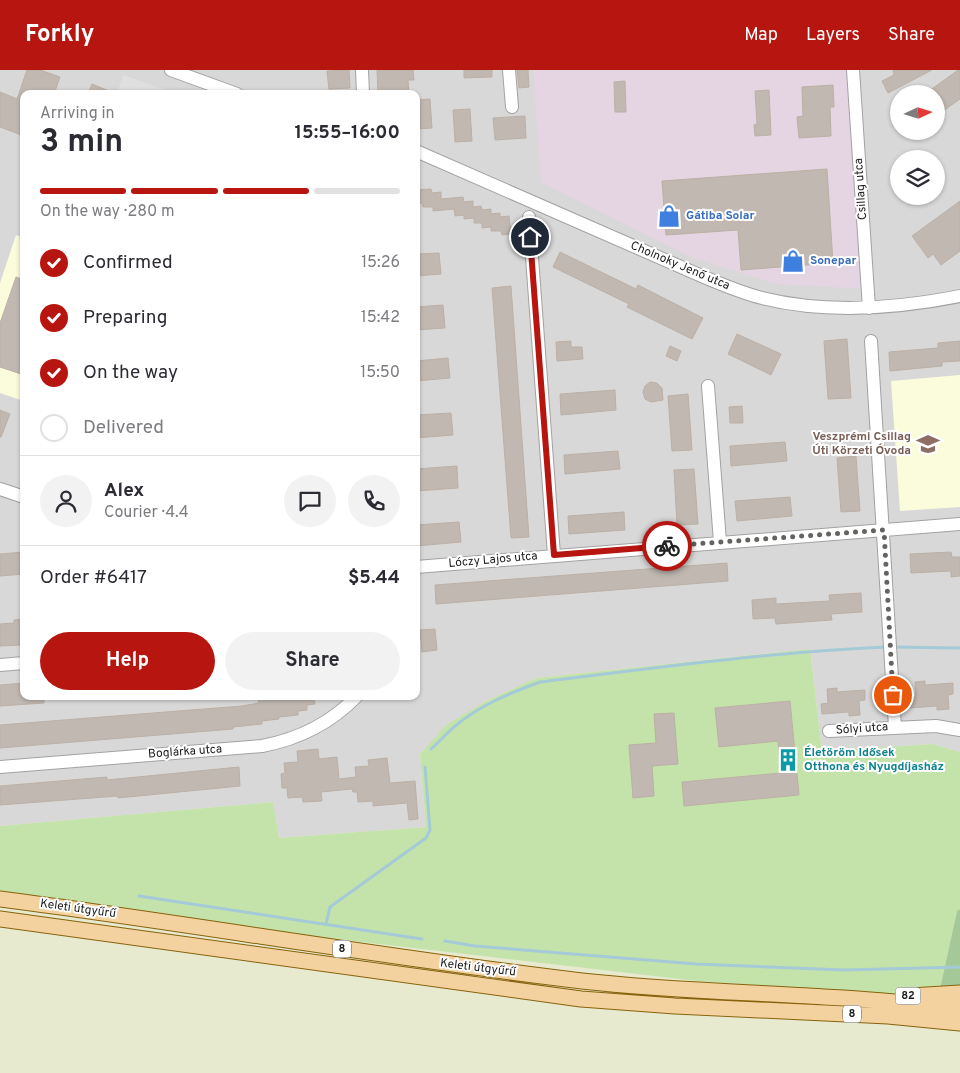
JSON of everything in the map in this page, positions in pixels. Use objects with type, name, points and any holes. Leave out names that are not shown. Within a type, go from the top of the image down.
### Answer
[{"type":"main road","name":"Keleti útgyűrű","points":[[0,899],[303,944],[585,981],[685,991],[856,1000],[960,1008]]},
{"type":"main road","name":"Keleti útgyűrű","points":[[0,919],[581,998],[675,1006],[888,1016],[960,1022]]},
{"type":"main road","name":"82","points":[[856,1000],[960,993]]},
{"type":"street","points":[[171,70],[226,90]]},
{"type":"street","points":[[362,70],[363,90]]},
{"type":"street","points":[[509,70],[512,107]]},
{"type":"street","name":"Csillag utca","points":[[853,70],[869,308]]},
{"type":"street","name":"Cholnoky Jenő utca","points":[[420,153],[731,289],[761,298],[813,307],[869,308],[930,302],[960,296]]},
{"type":"street","points":[[529,217],[554,555]]},
{"type":"street","points":[[871,342],[884,530]]},
{"type":"street","points":[[708,386],[720,542]]},
{"type":"street","points":[[0,489],[20,496]]},
{"type":"street","name":"Lóczy Lajos utca","points":[[420,566],[960,524]]},
{"type":"street","name":"Sólyi utca","points":[[884,530],[895,727]]},
{"type":"street","points":[[0,665],[20,662]]},
{"type":"street","name":"Boglárka utca","points":[[0,767],[262,746],[278,743],[307,733],[336,715],[353,700]]},
{"type":"street","name":"Sólyi utca","points":[[829,731],[936,726],[960,730]]},
{"type":"shaded area","points":[[0,70],[960,70],[960,752],[932,744],[822,751],[810,649],[536,678],[486,701],[447,725],[420,754],[426,827],[279,838],[273,802],[0,826]]},
{"type":"shaded area","points":[[533,70],[850,70],[866,289],[776,284],[693,258],[541,182]]},
{"type":"shaded area","points":[[123,75],[166,90],[118,90]]},
{"type":"shaded area","points":[[16,235],[20,236],[20,400],[0,393],[0,283]]},
{"type":"shaded area","name":"Veszprémi Csillag Úti Körzeti Óvoda","points":[[960,375],[960,507],[900,511],[891,381]]},
{"type":"shaded area","points":[[0,893],[199,923],[697,981],[960,998],[960,1073],[0,1073]]},
{"type":"green space","points":[[810,649],[822,751],[932,744],[960,752],[960,909],[957,911],[938,998],[697,981],[199,923],[0,893],[0,826],[273,802],[279,838],[426,827],[420,754],[446,725],[486,701],[536,678]]},
{"type":"green space","points":[[960,909],[960,998],[938,998],[957,911]]},
{"type":"building","points":[[27,70],[40,70],[60,77],[55,90],[20,90]]},
{"type":"building","points":[[349,70],[350,88],[329,89],[327,71]]},
{"type":"building","points":[[377,70],[413,70],[414,80],[408,80],[409,90],[378,90]]},
{"type":"building","points":[[464,70],[492,70],[492,77],[464,78]]},
{"type":"building","points":[[517,70],[528,70],[529,87],[519,88]]},
{"type":"building","points":[[893,70],[932,70],[903,85],[890,85],[890,92],[888,93],[882,81],[894,75]]},
{"type":"building","points":[[960,70],[960,99],[945,110],[945,85],[937,85]]},
{"type":"building","points":[[625,81],[626,112],[615,112],[614,82]]},
{"type":"building","points":[[92,84],[107,90],[90,90]]},
{"type":"building","points":[[833,85],[834,107],[830,107],[831,136],[799,138],[797,117],[803,116],[802,87]]},
{"type":"building","points":[[20,90],[20,134],[0,127],[0,92],[17,99]]},
{"type":"building","points":[[769,90],[771,135],[755,136],[754,125],[757,124],[755,91]]},
{"type":"building","points":[[430,99],[432,128],[420,129],[420,100]]},
{"type":"building","points":[[470,109],[472,141],[455,142],[453,110]]},
{"type":"building","points":[[525,116],[526,138],[495,140],[493,118]]},
{"type":"building","points":[[827,169],[833,263],[741,270],[738,230],[666,235],[662,181]]},
{"type":"building","points":[[431,189],[432,193],[441,192],[441,199],[463,197],[464,202],[473,201],[473,207],[481,206],[482,210],[491,209],[491,214],[500,213],[500,217],[509,216],[511,234],[502,235],[501,231],[491,231],[491,227],[482,228],[482,223],[474,223],[474,218],[464,219],[464,215],[455,216],[454,209],[433,211],[433,207],[423,207],[422,203],[420,203],[420,190]]},
{"type":"building","points":[[960,201],[960,251],[941,265],[933,254],[928,258],[912,236]]},
{"type":"building","points":[[560,252],[636,289],[638,285],[703,318],[692,339],[627,307],[629,304],[553,267]]},
{"type":"building","points":[[439,253],[441,274],[420,276],[420,254]]},
{"type":"building","points":[[16,277],[20,278],[20,374],[0,367],[0,323]]},
{"type":"building","points":[[511,286],[529,537],[511,538],[492,288]]},
{"type":"building","points":[[443,305],[445,328],[420,330],[420,307]]},
{"type":"building","points":[[737,334],[781,354],[771,375],[728,354]]},
{"type":"building","points":[[847,339],[851,398],[828,399],[824,341]]},
{"type":"building","points":[[571,341],[571,347],[582,347],[583,359],[557,361],[556,342]]},
{"type":"building","points":[[960,341],[960,361],[942,362],[942,366],[890,371],[889,352],[938,348],[938,343]]},
{"type":"building","points":[[670,346],[681,351],[677,361],[666,356]]},
{"type":"building","points":[[448,358],[450,378],[420,381],[420,361]]},
{"type":"building","points":[[650,382],[657,383],[662,388],[663,400],[651,402],[645,399],[643,392],[645,386]]},
{"type":"building","points":[[615,390],[616,410],[561,415],[560,394]]},
{"type":"building","points":[[688,394],[692,450],[672,451],[668,396]]},
{"type":"building","points":[[742,406],[743,423],[730,423],[729,407]]},
{"type":"building","points":[[0,410],[10,414],[1,437],[0,437]]},
{"type":"building","points":[[451,413],[453,435],[420,438],[420,415]]},
{"type":"building","points":[[785,442],[787,461],[731,466],[730,446]]},
{"type":"building","points":[[618,451],[620,469],[565,474],[564,455]]},
{"type":"building","points":[[856,456],[860,511],[841,512],[837,458]]},
{"type":"building","points":[[457,466],[458,488],[420,491],[420,469]]},
{"type":"building","points":[[694,469],[698,524],[677,525],[674,470]]},
{"type":"building","points":[[790,497],[792,516],[737,521],[735,501]]},
{"type":"building","points":[[624,512],[625,530],[569,534],[568,516]]},
{"type":"building","points":[[459,522],[461,542],[420,546],[420,525]]},
{"type":"building","points":[[20,552],[20,574],[0,576],[0,554]]},
{"type":"building","points":[[951,552],[952,557],[960,557],[960,576],[951,577],[951,571],[911,573],[910,554]]},
{"type":"building","points":[[727,563],[728,581],[436,604],[435,585]]},
{"type":"building","points":[[861,593],[862,612],[831,614],[832,620],[776,624],[775,618],[753,619],[752,600],[776,598],[776,604],[830,601],[829,595]]},
{"type":"building","points":[[20,619],[20,645],[0,646],[0,624],[14,623],[14,620]]},
{"type":"building","points":[[435,629],[437,650],[422,652],[420,630]]},
{"type":"building","points":[[925,681],[925,685],[953,683],[953,694],[948,695],[949,709],[937,710],[937,706],[910,708],[909,697],[916,697],[915,682]]},
{"type":"building","points":[[20,683],[20,700],[44,700],[44,703],[0,706],[0,685]]},
{"type":"building","points":[[837,688],[837,692],[865,690],[865,700],[859,701],[860,715],[849,716],[849,712],[822,714],[821,704],[828,703],[827,689]]},
{"type":"building","points":[[258,700],[314,700],[315,704],[307,705],[307,710],[298,711],[298,715],[279,717],[279,719],[262,721],[262,724],[233,727],[233,729],[0,748],[0,725],[242,706],[259,703]]},
{"type":"building","name":"Életöröm Idősek Otthona és Nyugdíjasház","points":[[790,701],[799,795],[684,806],[682,782],[781,773],[778,741],[719,747],[715,708]]},
{"type":"building","points":[[674,713],[678,764],[652,766],[654,796],[633,798],[629,745],[656,743],[654,714]]},
{"type":"building","points":[[318,749],[319,759],[337,757],[339,779],[356,777],[355,767],[369,766],[368,760],[387,758],[390,783],[415,781],[418,819],[409,820],[407,803],[373,806],[373,801],[358,802],[357,792],[353,792],[352,789],[321,792],[322,801],[303,802],[302,797],[288,798],[287,788],[282,788],[281,774],[285,773],[284,763],[298,762],[297,751]]},
{"type":"building","points":[[239,767],[240,786],[118,798],[118,796],[0,805],[0,786],[107,777],[107,780]]},
{"type":"waterway","points":[[431,749],[463,719],[484,706],[540,682],[756,657],[886,647]]},
{"type":"waterway","points":[[892,647],[960,648]]},
{"type":"waterway","points":[[326,924],[330,907],[426,838],[430,830],[425,767]]},
{"type":"waterway","points":[[139,896],[422,939]]},
{"type":"waterway","points":[[445,941],[475,946],[696,964],[844,970],[960,967]]},
{"type":"way so far","points":[[667,546],[884,530],[893,695]]},
{"type":"place","name":"Gátiba Solar","points":[[669,216]]},
{"type":"place","name":"Sonepar","points":[[793,261]]},
{"type":"place","name":"Veszprémi Csillag Úti Körzeti Óvoda","points":[[928,444]]},
{"type":"place","name":"Életöröm Idősek Otthona és Nyugdíjasház","points":[[788,760]]},
{"type":"route","points":[[530,237],[554,555],[667,546]]}]
